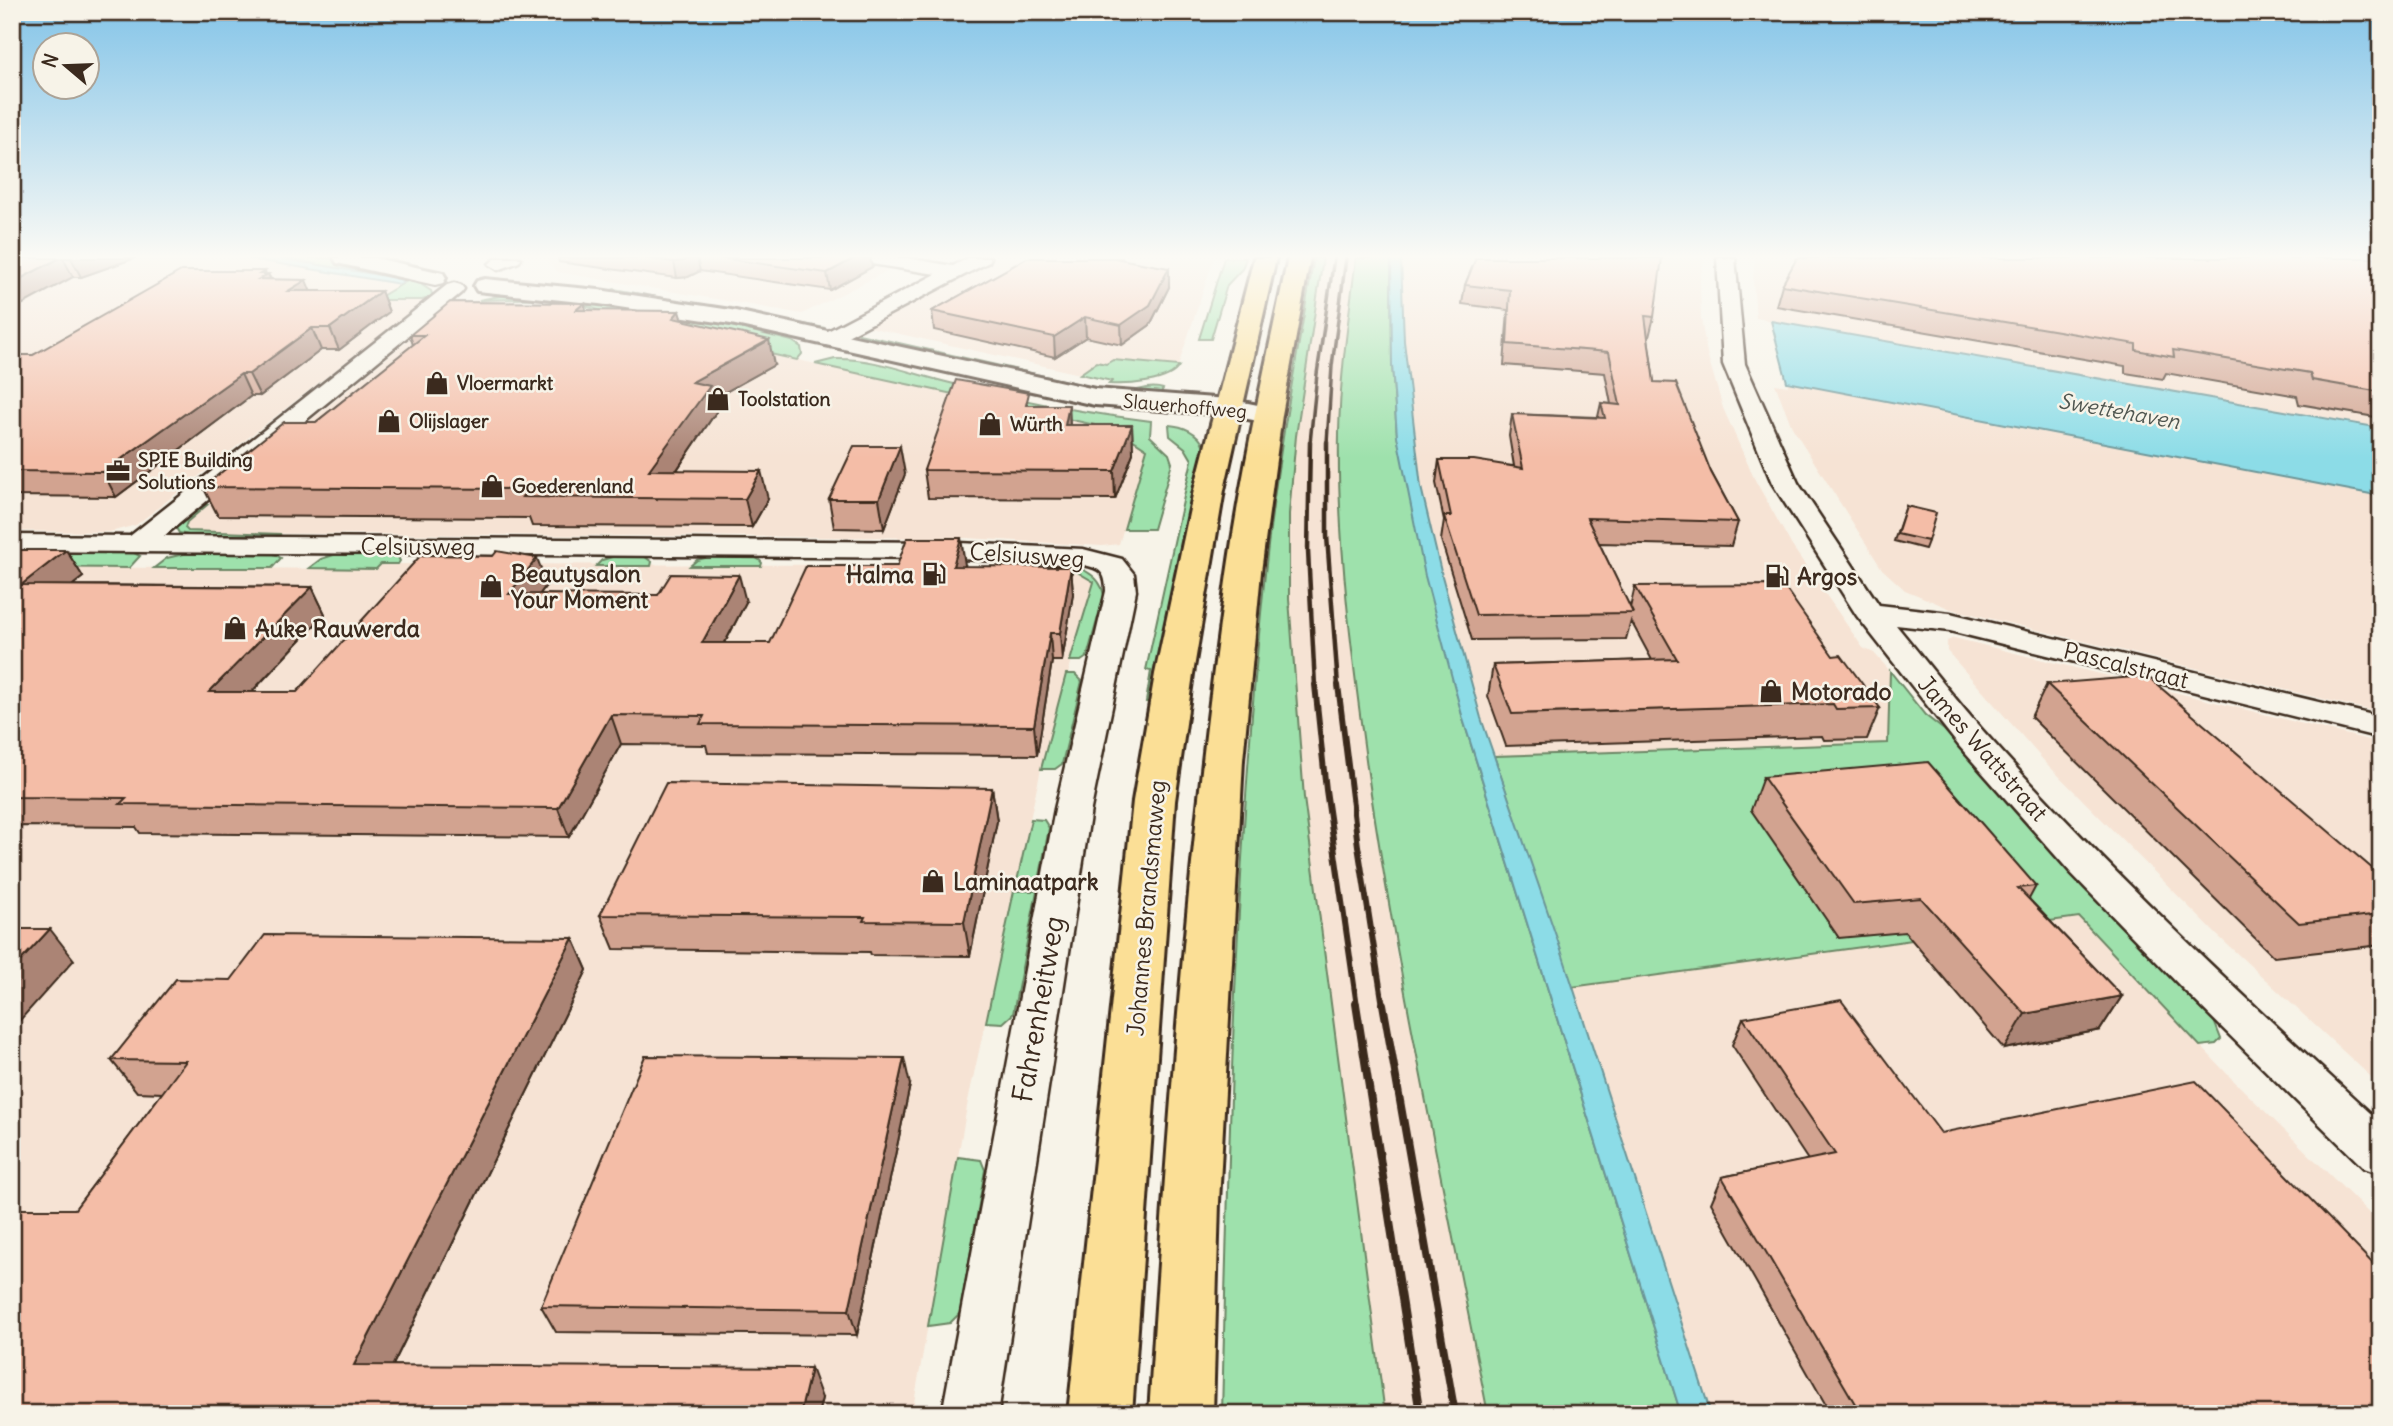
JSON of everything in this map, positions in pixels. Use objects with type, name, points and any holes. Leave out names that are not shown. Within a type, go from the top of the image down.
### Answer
[{"type":"main road","name":"Slauerhoffweg","points":[[738,325],[1057,399],[1135,411],[1240,413]]},
{"type":"main road","name":"Slauerhoffweg","points":[[769,325],[1095,397],[1240,413]]},
{"type":"main road","points":[[1181,1414],[1191,1202],[1223,760],[1244,572],[1240,413],[1254,325]]},
{"type":"main road","points":[[1240,413],[1274,325]]},
{"type":"main road","name":"Johannes Brandsmaweg","points":[[1100,1414],[1154,801],[1183,624],[1240,413]]},
{"type":"street","points":[[137,544],[411,325]]},
{"type":"street","points":[[831,337],[855,325]]},
{"type":"street","name":"James Wattstraat","points":[[1726,325],[1739,380],[1772,462],[1821,544],[1870,613],[1955,717],[2087,864],[2188,967],[2381,1153]]},
{"type":"street","name":"Celsiusweg","points":[[12,543],[985,551],[1083,557],[1103,561],[1115,567]]},
{"type":"street","name":"Fahrenheitweg","points":[[970,1414],[1073,809],[1121,591],[1122,578],[1115,567]]},
{"type":"street","name":"Pascalstraat","points":[[1870,613],[1950,622],[2381,727]]},
{"type":"shaded area","points":[[12,325],[393,325],[136,525],[110,532],[12,531]]},
{"type":"shaded area","points":[[427,325],[651,325],[766,353],[1118,430],[1147,449],[1119,544],[1102,546],[967,538],[195,533],[185,528],[187,522]]},
{"type":"shaded area","points":[[1192,325],[1178,366],[1171,375],[1130,384],[864,326]]},
{"type":"shaded area","points":[[1313,325],[1348,325],[1342,380],[1339,479],[1349,620],[1359,709],[1395,948],[1488,1414],[1385,1414],[1304,798],[1289,599],[1289,514],[1296,436]]},
{"type":"shaded area","points":[[1403,325],[1702,325],[1723,408],[1754,478],[1792,546],[1863,648],[1874,653],[1890,671],[1888,743],[1494,756],[1442,576],[1421,487]]},
{"type":"shaded area","points":[[1793,325],[2381,325],[2381,428]]},
{"type":"shaded area","points":[[1787,382],[2381,496],[2381,713],[1951,609],[1905,590],[1882,569],[1792,427],[1775,384],[1788,386]]},
{"type":"shaded area","points":[[381,564],[961,565],[1077,572],[1094,582],[1041,769],[968,1101],[912,1414],[12,1414],[12,567],[376,569]]},
{"type":"shaded area","points":[[1954,638],[2381,743],[2381,1086],[2217,935],[2045,762],[1947,651],[1947,641]]},
{"type":"shaded area","points":[[2079,917],[2230,1077],[2381,1225],[2381,1414],[1711,1414],[1572,987]]},
{"type":"green space","points":[[656,325],[736,327],[792,341],[801,347],[802,354],[797,360]]},
{"type":"green space","points":[[789,325],[825,328],[814,329]]},
{"type":"green space","points":[[1203,325],[1215,325],[1211,339],[1199,339]]},
{"type":"green space","points":[[1302,325],[1313,325],[1296,436],[1289,514],[1289,599],[1304,798],[1385,1414],[1222,1414],[1231,1088],[1248,762],[1272,510]]},
{"type":"green space","points":[[1348,325],[1392,325],[1397,436],[1463,719],[1681,1414],[1488,1414],[1424,1091],[1367,767],[1351,643],[1340,517],[1339,433]]},
{"type":"green space","points":[[859,334],[1102,391],[1123,393],[1150,388],[1163,389],[1158,397],[1121,395],[1047,384],[865,342]]},
{"type":"green space","points":[[835,359],[879,364],[1049,405],[1151,421],[1150,436],[1169,454],[1172,463],[1153,529],[1124,529],[1147,449],[1118,430],[815,364]]},
{"type":"green space","points":[[1113,360],[1179,366],[1167,376],[1136,383],[1109,384],[1112,381],[1080,374],[1097,362],[1106,364]]},
{"type":"green space","points":[[1169,425],[1190,431],[1204,446],[1151,702],[1146,702],[1151,671],[1146,670],[1192,460],[1185,448],[1170,436]]},
{"type":"green space","points":[[201,505],[207,505],[187,522],[185,528],[188,531],[281,534],[271,537],[193,536],[179,533],[176,528]]},
{"type":"green space","points":[[12,551],[132,552],[140,556],[129,568],[12,567]]},
{"type":"green space","points":[[188,553],[272,553],[281,558],[272,568],[154,568],[167,558]]},
{"type":"green space","points":[[340,553],[397,555],[400,561],[398,564],[381,564],[376,569],[309,568],[321,559]]},
{"type":"green space","points":[[619,555],[645,557],[652,562],[651,566],[596,566],[602,560]]},
{"type":"green space","points":[[713,556],[747,556],[762,563],[761,566],[690,566],[697,560]]},
{"type":"green space","points":[[1056,564],[1086,571],[1102,587],[1104,595],[1087,657],[1081,661],[1070,661],[1094,582],[1077,572],[1047,570]]},
{"type":"green space","points":[[1890,671],[1925,715],[1944,730],[2109,912],[2214,1021],[2221,1039],[2216,1044],[2200,1046],[2079,917],[1572,987],[1494,756],[1888,743]]},
{"type":"green space","points":[[1066,674],[1075,674],[1082,681],[1062,764],[1055,769],[1041,769]]},
{"type":"green space","points":[[1031,819],[1044,820],[1049,828],[1039,881],[1017,881]]},
{"type":"green space","points":[[1014,891],[1037,891],[1013,1014],[1003,1023],[986,1022]]},
{"type":"green space","points":[[958,1157],[981,1160],[985,1170],[960,1313],[950,1323],[928,1326]]},
{"type":"water","points":[[1392,325],[1403,325],[1421,487],[1481,718],[1563,956],[1711,1414],[1681,1414],[1463,719],[1425,576],[1397,436]]},
{"type":"water","name":"Swettehaven","points":[[1772,325],[1791,325],[2381,428],[2381,496],[1787,382]]},
{"type":"building","points":[[87,325],[335,325],[330,328],[312,328],[249,374],[241,374],[103,472],[12,471],[12,361],[21,355],[33,355]]},
{"type":"building","points":[[423,325],[702,325],[769,340],[692,382],[710,386],[649,470],[761,471],[745,499],[522,497],[528,489],[203,487],[284,422],[316,422],[425,335],[410,335]]},
{"type":"building","points":[[996,325],[1073,325],[1054,337]]},
{"type":"building","points":[[1508,325],[1646,325],[1654,382],[1676,383],[1711,472],[1738,522],[1587,518],[1633,613],[1476,615],[1444,516],[1451,516],[1439,460],[1474,460],[1523,468],[1512,414],[1605,418],[1601,403],[1620,405],[1609,352],[1507,344]]},
{"type":"building","points":[[2019,325],[2381,325],[2381,392],[2312,380],[2310,373],[2173,350],[2174,357],[2136,350],[2136,344]]},
{"type":"building","points":[[956,380],[1029,393],[1026,405],[1069,405],[1065,425],[1132,425],[1114,471],[924,470]]},
{"type":"building","points":[[854,446],[900,446],[879,499],[829,499]]},
{"type":"building","points":[[1906,506],[1936,513],[1928,541],[1897,534]]},
{"type":"building","points":[[907,538],[961,538],[953,566],[1071,567],[1060,633],[1050,633],[1034,726],[700,724],[704,716],[611,715],[558,808],[120,804],[126,798],[12,797],[12,550],[66,550],[21,585],[312,587],[209,692],[297,692],[421,555],[493,556],[497,551],[537,558],[509,594],[658,595],[671,574],[739,575],[702,643],[770,643],[806,566],[897,566]]},
{"type":"building","points":[[1783,585],[1833,656],[1841,655],[1880,708],[1836,709],[1833,704],[1512,714],[1493,665],[1677,659],[1635,586]]},
{"type":"building","points":[[2147,676],[2381,876],[2381,914],[2299,923],[2047,684]]},
{"type":"building","points":[[1928,762],[2036,886],[2018,888],[2122,996],[2025,1014],[1921,898],[1854,904],[1763,777]]},
{"type":"building","points":[[666,783],[992,788],[964,922],[863,921],[865,917],[600,915]]},
{"type":"building","points":[[12,929],[50,929],[12,970]]},
{"type":"building","points":[[265,935],[573,938],[354,1365],[811,1368],[800,1414],[12,1414],[12,1209],[75,1209],[186,1061],[111,1060],[176,979],[231,980]]},
{"type":"building","points":[[1841,1000],[1941,1133],[2196,1081],[2381,1272],[2381,1414],[1861,1414],[1722,1177],[1835,1154],[1743,1018]]},
{"type":"building","points":[[645,1056],[904,1058],[849,1310],[541,1306]]},
{"type":"railway","points":[[1310,443],[1324,325]]},
{"type":"railway","points":[[1327,443],[1337,325]]},
{"type":"railway","points":[[1310,442],[1308,551],[1315,686]]},
{"type":"railway","points":[[1327,443],[1327,536],[1338,686]]},
{"type":"railway","points":[[1315,685],[1326,790],[1357,1006]]},
{"type":"railway","points":[[1338,685],[1358,846],[1383,1006]]},
{"type":"railway","points":[[1356,1004],[1420,1414]]},
{"type":"railway","points":[[1383,1004],[1455,1414]]},
{"type":"place","name":"Vloermarkt","points":[[437,383]]},
{"type":"place","name":"Toolstation","points":[[718,399]]},
{"type":"place","name":"Olijslager","points":[[389,421]]},
{"type":"place","name":"Würth","points":[[990,424]]},
{"type":"place","name":"SPIE Building Solutions","points":[[118,471]]},
{"type":"place","name":"Goederenland","points":[[492,486]]},
{"type":"place","name":"Halma","points":[[934,574]]},
{"type":"place","name":"Argos","points":[[1777,576]]},
{"type":"place","name":"Beautysalon Your Moment","points":[[491,586]]},
{"type":"place","name":"Auke Rauwerda","points":[[235,628]]},
{"type":"place","name":"Motorado","points":[[1771,691]]},
{"type":"place","name":"Laminaatpark","points":[[933,881]]}]
